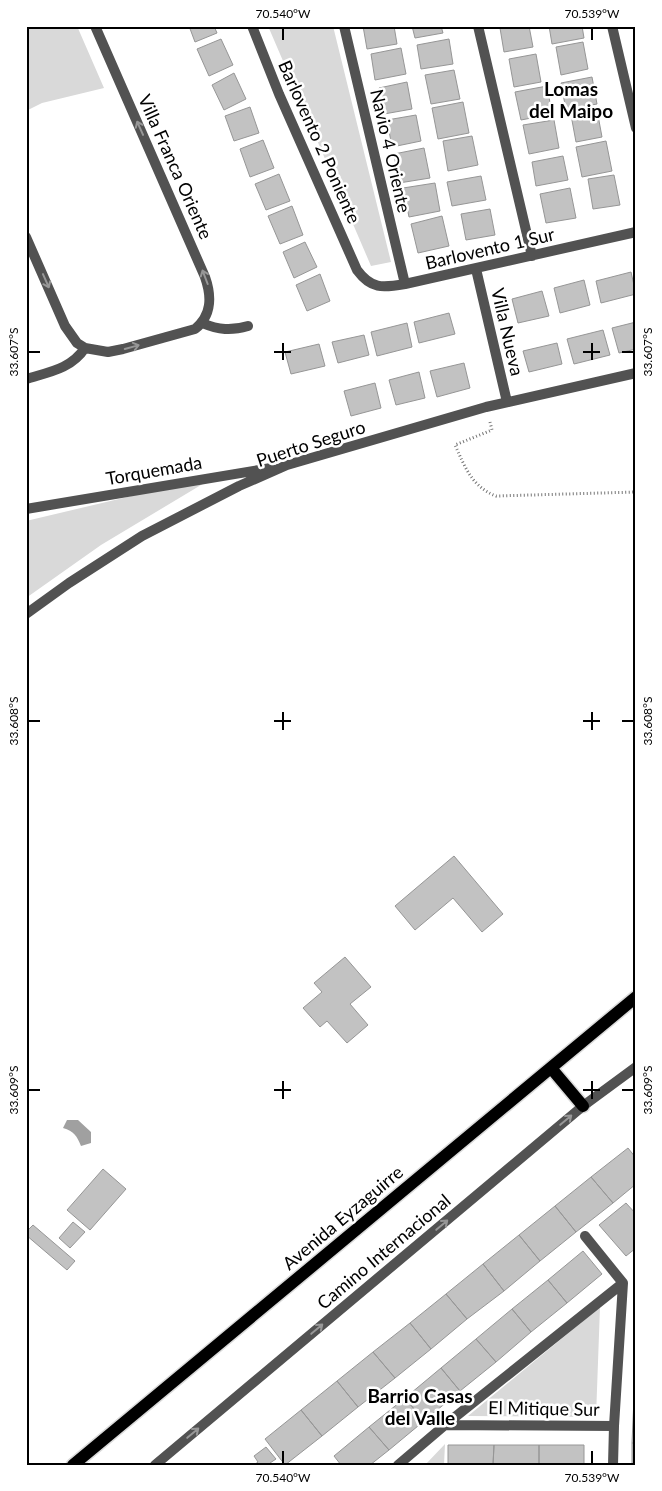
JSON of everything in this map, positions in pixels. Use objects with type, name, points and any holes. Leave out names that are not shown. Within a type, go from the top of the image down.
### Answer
[{"type":"main road","name":"Avenida Eyzaguirre","points":[[73,1465],[636,998]]},
{"type":"main road","points":[[551,1068],[583,1106]]},
{"type":"street","name":"Villa Franca Oriente","points":[[95,26],[205,277],[210,298],[207,316],[202,323]]},
{"type":"street","name":"Barlovento 2 Poniente","points":[[252,26],[279,94],[357,270]]},
{"type":"street","name":"Navio 4 Oriente","points":[[344,26],[405,284]]},
{"type":"street","points":[[478,26],[532,256]]},
{"type":"street","points":[[612,26],[636,128]]},
{"type":"street","name":"Barlovento 1 Sur","points":[[357,270],[365,281],[371,284],[381,286],[405,284],[636,232]]},
{"type":"street","points":[[26,237],[65,326],[77,343],[85,348],[108,352],[123,349],[188,332],[202,323],[217,329],[227,330],[248,326]]},
{"type":"street","name":"Villa Nueva","points":[[476,269],[507,402]]},
{"type":"street","points":[[26,379],[64,367],[79,357],[85,348]]},
{"type":"street","name":"Puerto Seguro","points":[[26,614],[68,583],[142,536],[239,486],[287,465],[486,407],[636,373]]},
{"type":"street","name":"Torquemada","points":[[26,509],[287,465]]},
{"type":"street","name":"Camino Internacional","points":[[155,1465],[583,1106],[636,1067]]},
{"type":"street","points":[[585,1236],[623,1283],[613,1465]]},
{"type":"street","points":[[398,1465],[445,1425],[623,1283]]},
{"type":"street","name":"El Mitique Sur","points":[[445,1425],[614,1426]]},
{"type":"path","points":[[486,407],[492,430],[455,445],[478,486],[486,492],[496,496],[636,492]]},
{"type":"shaded area","points":[[26,26],[77,26],[104,88],[42,103],[26,111]]},
{"type":"shaded area","points":[[268,26],[333,26],[391,262],[371,266]]},
{"type":"shaded area","points":[[216,476],[101,545],[26,598],[26,521]]},
{"type":"shaded area","points":[[67,1120],[78,1120],[91,1132],[91,1143],[81,1146],[75,1134],[63,1128]]},
{"type":"shaded area","points":[[600,1307],[596,1417],[468,1416]]},
{"type":"shaded area","points":[[445,1444],[444,1465],[425,1465]]},
{"type":"building","points":[[189,26],[214,26],[217,33],[195,42]]},
{"type":"building","points":[[363,26],[394,26],[397,44],[367,49]]},
{"type":"building","points":[[412,26],[441,26],[443,33],[415,38]]},
{"type":"building","points":[[529,26],[533,47],[504,52],[500,28]]},
{"type":"building","points":[[549,26],[582,26],[584,38],[552,44]]},
{"type":"building","points":[[221,39],[233,65],[209,76],[197,49]]},
{"type":"building","points":[[449,39],[453,64],[421,69],[417,45]]},
{"type":"building","points":[[583,42],[588,69],[561,75],[556,47]]},
{"type":"building","points":[[401,48],[406,74],[375,80],[371,54]]},
{"type":"building","points":[[536,54],[541,82],[514,87],[509,59]]},
{"type":"building","points":[[454,70],[460,99],[431,104],[425,75]]},
{"type":"building","points":[[234,73],[246,99],[224,110],[212,85]]},
{"type":"building","points":[[592,77],[597,104],[566,110],[561,83]]},
{"type":"building","points":[[407,82],[412,109],[384,114],[379,88]]},
{"type":"building","points":[[547,86],[552,114],[521,120],[515,92]]},
{"type":"building","points":[[463,102],[469,133],[438,139],[432,108]]},
{"type":"building","points":[[250,107],[259,133],[234,141],[225,116]]},
{"type":"building","points":[[597,110],[602,137],[576,142],[571,115]]},
{"type":"building","points":[[416,115],[421,141],[392,147],[387,120]]},
{"type":"building","points":[[554,120],[559,148],[529,154],[523,125]]},
{"type":"building","points":[[472,136],[478,165],[448,171],[443,141]]},
{"type":"building","points":[[263,140],[274,168],[250,177],[240,149]]},
{"type":"building","points":[[606,141],[612,171],[582,177],[576,147]]},
{"type":"building","points":[[424,148],[430,178],[399,183],[394,154]]},
{"type":"building","points":[[563,156],[568,180],[536,186],[532,162]]},
{"type":"building","points":[[279,174],[290,201],[266,210],[255,184]]},
{"type":"building","points":[[614,175],[620,205],[593,209],[588,179]]},
{"type":"building","points":[[481,176],[486,200],[452,206],[447,182]]},
{"type":"building","points":[[435,183],[440,211],[409,217],[403,188]]},
{"type":"building","points":[[570,188],[576,218],[546,223],[540,194]]},
{"type":"building","points":[[292,206],[303,235],[280,244],[268,216]]},
{"type":"building","points":[[490,209],[495,235],[466,240],[461,214]]},
{"type":"building","points":[[442,216],[449,246],[418,253],[411,224]]},
{"type":"building","points":[[305,242],[317,267],[294,278],[283,252]]},
{"type":"building","points":[[631,272],[636,294],[601,303],[596,281]]},
{"type":"building","points":[[320,274],[330,301],[307,311],[296,285]]},
{"type":"building","points":[[584,280],[590,305],[560,313],[554,288]]},
{"type":"building","points":[[542,291],[549,316],[518,323],[512,299]]},
{"type":"building","points":[[449,313],[455,334],[419,343],[414,322]]},
{"type":"building","points":[[636,322],[636,349],[619,353],[612,328]]},
{"type":"building","points":[[407,323],[412,347],[377,356],[371,332]]},
{"type":"building","points":[[603,330],[610,355],[574,364],[567,339]]},
{"type":"building","points":[[364,335],[369,355],[338,363],[332,342]]},
{"type":"building","points":[[557,343],[562,364],[529,372],[523,351]]},
{"type":"building","points":[[319,344],[325,366],[291,374],[285,352]]},
{"type":"building","points":[[464,363],[470,388],[437,397],[430,371]]},
{"type":"building","points":[[419,372],[425,398],[396,405],[389,380]]},
{"type":"building","points":[[375,383],[381,408],[351,416],[344,391]]},
{"type":"building","points":[[454,856],[503,914],[482,932],[453,898],[415,930],[395,906]]},
{"type":"building","points":[[345,957],[371,987],[350,1004],[368,1025],[347,1043],[327,1021],[320,1027],[303,1008],[322,992],[314,983]]},
{"type":"building","points":[[628,1148],[636,1158],[636,1184],[613,1203],[591,1177]]},
{"type":"building","points":[[103,1169],[126,1189],[90,1230],[67,1210]]},
{"type":"building","points":[[591,1177],[613,1203],[576,1232],[555,1206]]},
{"type":"building","points":[[626,1203],[636,1214],[636,1248],[626,1256],[599,1225]]},
{"type":"building","points":[[555,1206],[576,1232],[540,1261],[519,1235]]},
{"type":"building","points":[[73,1222],[85,1232],[70,1248],[59,1238]]},
{"type":"building","points":[[33,1225],[75,1261],[67,1270],[26,1235],[26,1232]]},
{"type":"building","points":[[519,1235],[540,1261],[504,1291],[483,1264]]},
{"type":"building","points":[[583,1251],[602,1274],[567,1303],[548,1280]]},
{"type":"building","points":[[483,1264],[504,1291],[467,1319],[446,1294]]},
{"type":"building","points":[[548,1280],[567,1303],[531,1332],[512,1309]]},
{"type":"building","points":[[446,1294],[467,1319],[431,1349],[410,1323]]},
{"type":"building","points":[[512,1309],[531,1332],[496,1362],[476,1339]]},
{"type":"building","points":[[410,1323],[431,1349],[395,1378],[373,1352]]},
{"type":"building","points":[[476,1339],[496,1362],[460,1391],[441,1368]]},
{"type":"building","points":[[635,1351],[636,1398],[634,1398]]},
{"type":"building","points":[[373,1352],[395,1378],[358,1407],[337,1381]]},
{"type":"building","points":[[441,1368],[460,1391],[424,1421],[405,1398]]},
{"type":"building","points":[[337,1381],[358,1407],[322,1436],[301,1410]]},
{"type":"building","points":[[405,1398],[424,1421],[389,1450],[369,1427]]},
{"type":"building","points":[[634,1398],[636,1398],[636,1443],[632,1443]]},
{"type":"building","points":[[301,1410],[322,1436],[285,1465],[265,1439]]},
{"type":"building","points":[[369,1427],[389,1450],[370,1465],[341,1465],[334,1456]]},
{"type":"building","points":[[632,1443],[636,1443],[636,1465],[632,1465]]},
{"type":"building","points":[[448,1445],[494,1445],[493,1465],[448,1465]]},
{"type":"building","points":[[494,1445],[539,1445],[539,1465],[493,1465]]},
{"type":"building","points":[[539,1445],[584,1445],[584,1465],[539,1465]]},
{"type":"building","points":[[266,1447],[276,1459],[270,1463],[271,1465],[254,1465],[258,1462],[254,1456]]},
{"type":"district","name":"Lomas del Maipo","points":[[571,100]]},
{"type":"district","name":"Barrio Casas del Valle","points":[[420,1407]]}]
